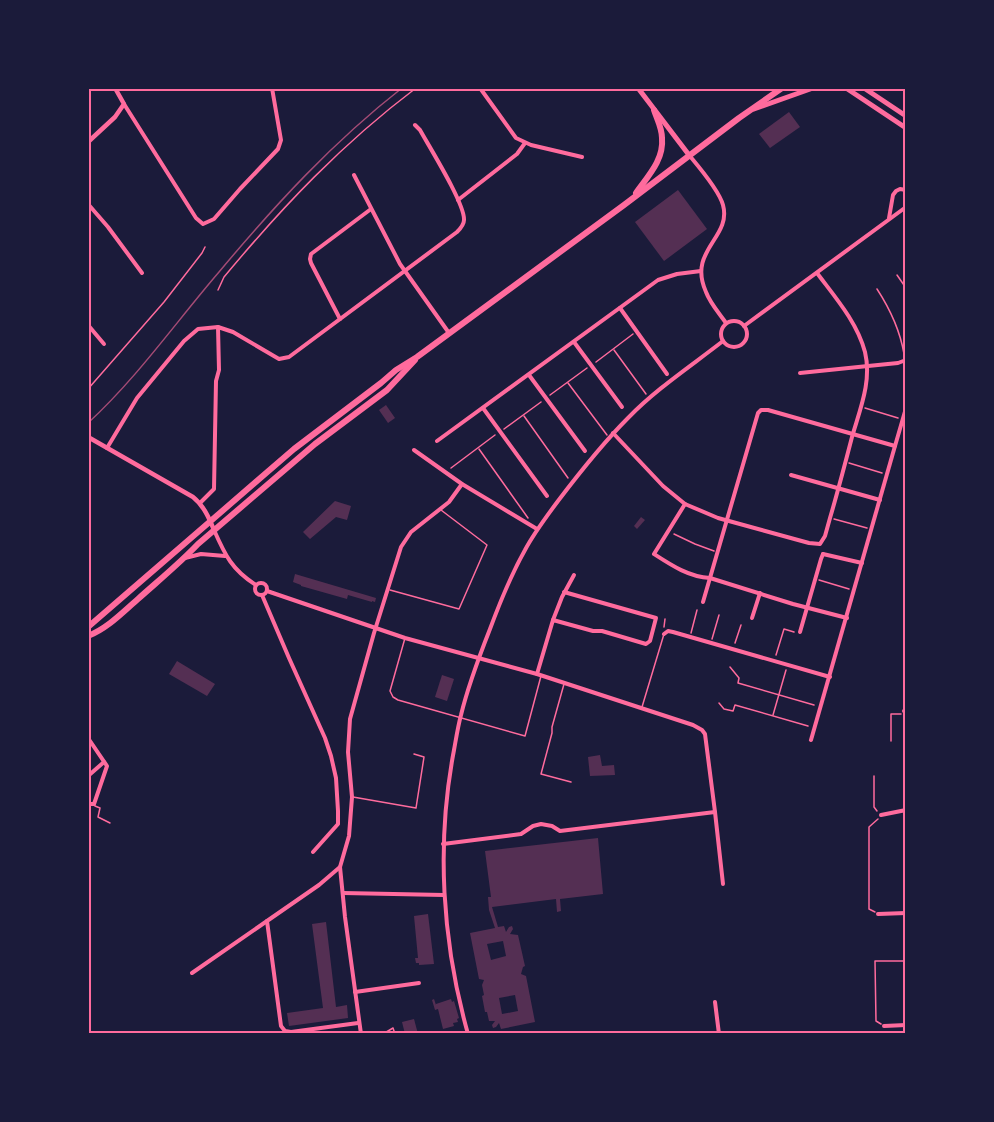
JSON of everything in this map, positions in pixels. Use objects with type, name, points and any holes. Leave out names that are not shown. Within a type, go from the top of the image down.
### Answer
[{"type":"main road","points":[[638,88],[689,155]]},
{"type":"main road","points":[[88,627],[294,448],[396,370],[417,357],[782,88]]},
{"type":"main road","points":[[750,110],[813,88]]},
{"type":"main road","points":[[846,88],[906,128]]},
{"type":"main road","points":[[864,88],[906,116]]},
{"type":"main road","points":[[633,198],[657,164],[661,152],[662,138],[654,110]]},
{"type":"main road","points":[[88,636],[114,620],[214,530],[315,444],[387,390],[417,357]]},
{"type":"main road","points":[[381,383],[388,382],[390,386],[387,390]]},
{"type":"street","points":[[115,88],[196,218],[202,224],[213,219],[278,149],[281,140],[272,88]]},
{"type":"street","points":[[480,88],[516,138],[525,143],[582,157]]},
{"type":"street","points":[[89,140],[115,117],[124,104]]},
{"type":"street","points":[[107,448],[137,398],[184,341],[198,329],[218,327],[233,332],[279,359],[284,359],[462,228],[464,220],[458,200],[420,130],[415,125]]},
{"type":"street","points":[[458,200],[517,154],[525,143]]},
{"type":"street","points":[[689,155],[718,195],[723,207],[722,225],[705,253],[701,271],[705,291],[726,323]]},
{"type":"street","points":[[354,175],[400,264],[449,333]]},
{"type":"street","points":[[889,219],[893,195],[900,189],[906,190]]},
{"type":"street","points":[[88,204],[108,226],[142,273]]},
{"type":"street","points":[[744,326],[906,207]]},
{"type":"street","points":[[340,319],[309,259],[310,254],[371,209]]},
{"type":"street","points":[[436,441],[658,280],[677,274],[701,271]]},
{"type":"street","points":[[800,632],[823,554],[820,544],[825,536],[861,407],[867,383],[868,366],[859,335],[851,320],[817,273]]},
{"type":"street","points":[[620,309],[668,374]]},
{"type":"street","points":[[737,321],[744,326],[747,333],[741,344],[732,346],[723,341],[721,332],[726,323],[737,321]]},
{"type":"street","points":[[88,325],[104,344]]},
{"type":"street","points":[[200,502],[214,489],[216,381],[219,370],[218,327]]},
{"type":"street","points":[[468,1034],[451,955],[444,895],[443,844],[447,790],[460,718],[478,658],[524,551],[537,529],[572,482],[609,438],[649,398],[723,341]]},
{"type":"street","points":[[574,342],[622,407]]},
{"type":"street","points":[[800,373],[898,363],[906,359]]},
{"type":"street","points":[[529,375],[585,452]]},
{"type":"street","points":[[483,408],[547,496]]},
{"type":"street","points":[[811,740],[906,408]]},
{"type":"street","points":[[703,602],[757,416],[761,410],[768,410],[895,446]]},
{"type":"street","points":[[614,433],[663,486],[685,504],[718,518],[820,544]]},
{"type":"street","points":[[88,437],[200,502],[211,521],[225,556],[244,578],[256,585]]},
{"type":"street","points":[[414,450],[462,484],[537,529]]},
{"type":"street","points":[[791,475],[880,500]]},
{"type":"street","points":[[360,1034],[340,867],[349,836],[352,797],[348,752],[350,720],[401,547],[415,529],[449,502],[462,484]]},
{"type":"street","points":[[685,504],[654,554],[664,562],[702,578],[710,578],[847,618]]},
{"type":"street","points":[[183,559],[201,554],[225,556]]},
{"type":"street","points":[[823,554],[862,563]]},
{"type":"street","points":[[539,674],[553,620],[574,574]]},
{"type":"street","points":[[256,585],[263,583],[267,591]]},
{"type":"street","points":[[256,585],[254,589],[258,595],[267,591]]},
{"type":"street","points":[[267,591],[405,638],[539,674],[698,727],[705,734],[723,884]]},
{"type":"street","points":[[553,620],[646,644],[650,641],[656,618],[564,592]]},
{"type":"street","points":[[752,618],[760,593]]},
{"type":"street","points":[[262,595],[332,756],[339,811],[338,824],[313,852]]},
{"type":"street","points":[[664,634],[669,631],[673,632],[830,676]]},
{"type":"street","points":[[88,738],[107,766],[91,804]]},
{"type":"street","points":[[88,776],[104,762]]},
{"type":"street","points":[[881,815],[906,810]]},
{"type":"street","points":[[443,844],[521,834],[541,824],[552,826],[560,831],[715,812]]},
{"type":"street","points":[[192,973],[319,885],[340,867]]},
{"type":"street","points":[[343,893],[444,895]]},
{"type":"street","points":[[878,914],[906,914]]},
{"type":"street","points":[[267,921],[281,1026],[285,1031],[358,1023]]},
{"type":"street","points":[[355,992],[419,983]]},
{"type":"street","points":[[714,1002],[719,1034]]},
{"type":"street","points":[[885,1026],[906,1025]]},
{"type":"lane","points":[[388,589],[459,609],[487,545],[440,510]]},
{"type":"lane","points":[[642,708],[664,634]]},
{"type":"lane","points":[[405,638],[390,691],[393,697],[525,736],[539,674]]},
{"type":"lane","points":[[564,683],[541,774],[571,782]]},
{"type":"lane","points":[[352,797],[416,808],[424,757],[414,754]]},
{"type":"lane","points":[[91,804],[100,808],[98,817],[110,823]]},
{"type":"lane","points":[[383,1034],[393,1028],[395,1034]]},
{"type":"path","points":[[218,290],[224,277],[288,203],[354,139],[416,88]]},
{"type":"path","points":[[88,389],[164,302],[205,247]]},
{"type":"path","points":[[897,275],[906,288]]},
{"type":"path","points":[[877,289],[895,319],[906,359]]},
{"type":"path","points":[[445,472],[637,332]]},
{"type":"path","points":[[613,349],[649,398]]},
{"type":"path","points":[[568,383],[609,438]]},
{"type":"path","points":[[861,407],[903,419]]},
{"type":"path","points":[[523,415],[572,482]]},
{"type":"path","points":[[478,448],[528,517],[528,523]]},
{"type":"path","points":[[846,462],[887,475]]},
{"type":"path","points":[[830,518],[872,529]]},
{"type":"path","points":[[669,530],[682,539],[717,551]]},
{"type":"path","points":[[815,579],[854,591]]},
{"type":"path","points":[[690,637],[697,610]]},
{"type":"path","points":[[711,643],[719,615]]},
{"type":"path","points":[[733,650],[741,625]]},
{"type":"path","points":[[774,662],[784,629],[799,634],[800,632]]},
{"type":"path","points":[[773,716],[787,665]]},
{"type":"path","points":[[891,741],[891,714],[900,714],[905,711],[904,666]]},
{"type":"path","points":[[730,667],[740,678],[738,682],[821,707]]},
{"type":"path","points":[[719,704],[724,709],[733,711],[735,705],[815,728]]},
{"type":"path","points":[[874,776],[874,807],[881,815],[869,827],[869,909],[878,914]]},
{"type":"path","points":[[885,1026],[876,1021],[875,961],[906,961]]},
{"type":"building","points":[[789,112],[800,127],[770,148],[759,134]]},
{"type":"building","points":[[678,190],[707,229],[664,261],[635,222]]},
{"type":"building","points":[[386,405],[395,418],[388,423],[379,410]]},
{"type":"building","points":[[335,501],[351,506],[347,520],[336,517],[310,539],[303,532]]},
{"type":"building","points":[[641,517],[645,520],[637,529],[634,526]]},
{"type":"building","points":[[295,574],[376,598],[375,602],[348,595],[347,599],[301,586],[293,582]]},
{"type":"building","points":[[177,661],[215,684],[207,696],[169,674]]},
{"type":"building","points":[[442,675],[454,679],[447,701],[435,697]]},
{"type":"building","points":[[600,755],[602,766],[614,765],[615,775],[590,776],[588,757]]},
{"type":"building","points":[[598,838],[603,894],[560,899],[561,911],[557,912],[556,899],[492,907],[498,927],[504,926],[506,932],[512,926],[510,934],[518,935],[525,966],[521,974],[526,976],[535,1022],[501,1029],[499,1023],[493,1028],[495,1021],[489,1021],[487,1012],[485,1012],[482,996],[484,995],[482,985],[484,980],[479,979],[470,933],[495,928],[489,910],[488,897],[491,897],[485,851]],"holes":[[[503,941],[506,956],[491,960],[487,944]],[[515,995],[518,1011],[502,1014],[499,998]]]},
{"type":"building","points":[[428,914],[434,964],[419,965],[415,958],[418,958],[414,916]]},
{"type":"building","points":[[326,922],[336,1007],[347,1005],[348,1018],[289,1026],[287,1013],[323,1008],[312,924]]},
{"type":"building","points":[[434,999],[436,1005],[451,999],[452,1002],[454,1001],[459,1018],[458,1022],[453,1023],[454,1026],[443,1029],[438,1009],[435,1010],[432,1000]]},
{"type":"building","points":[[414,1019],[418,1034],[405,1034],[402,1022]]},
{"type":"tram line","points":[[88,423],[140,369],[219,272],[283,199],[352,130],[402,88]]}]
